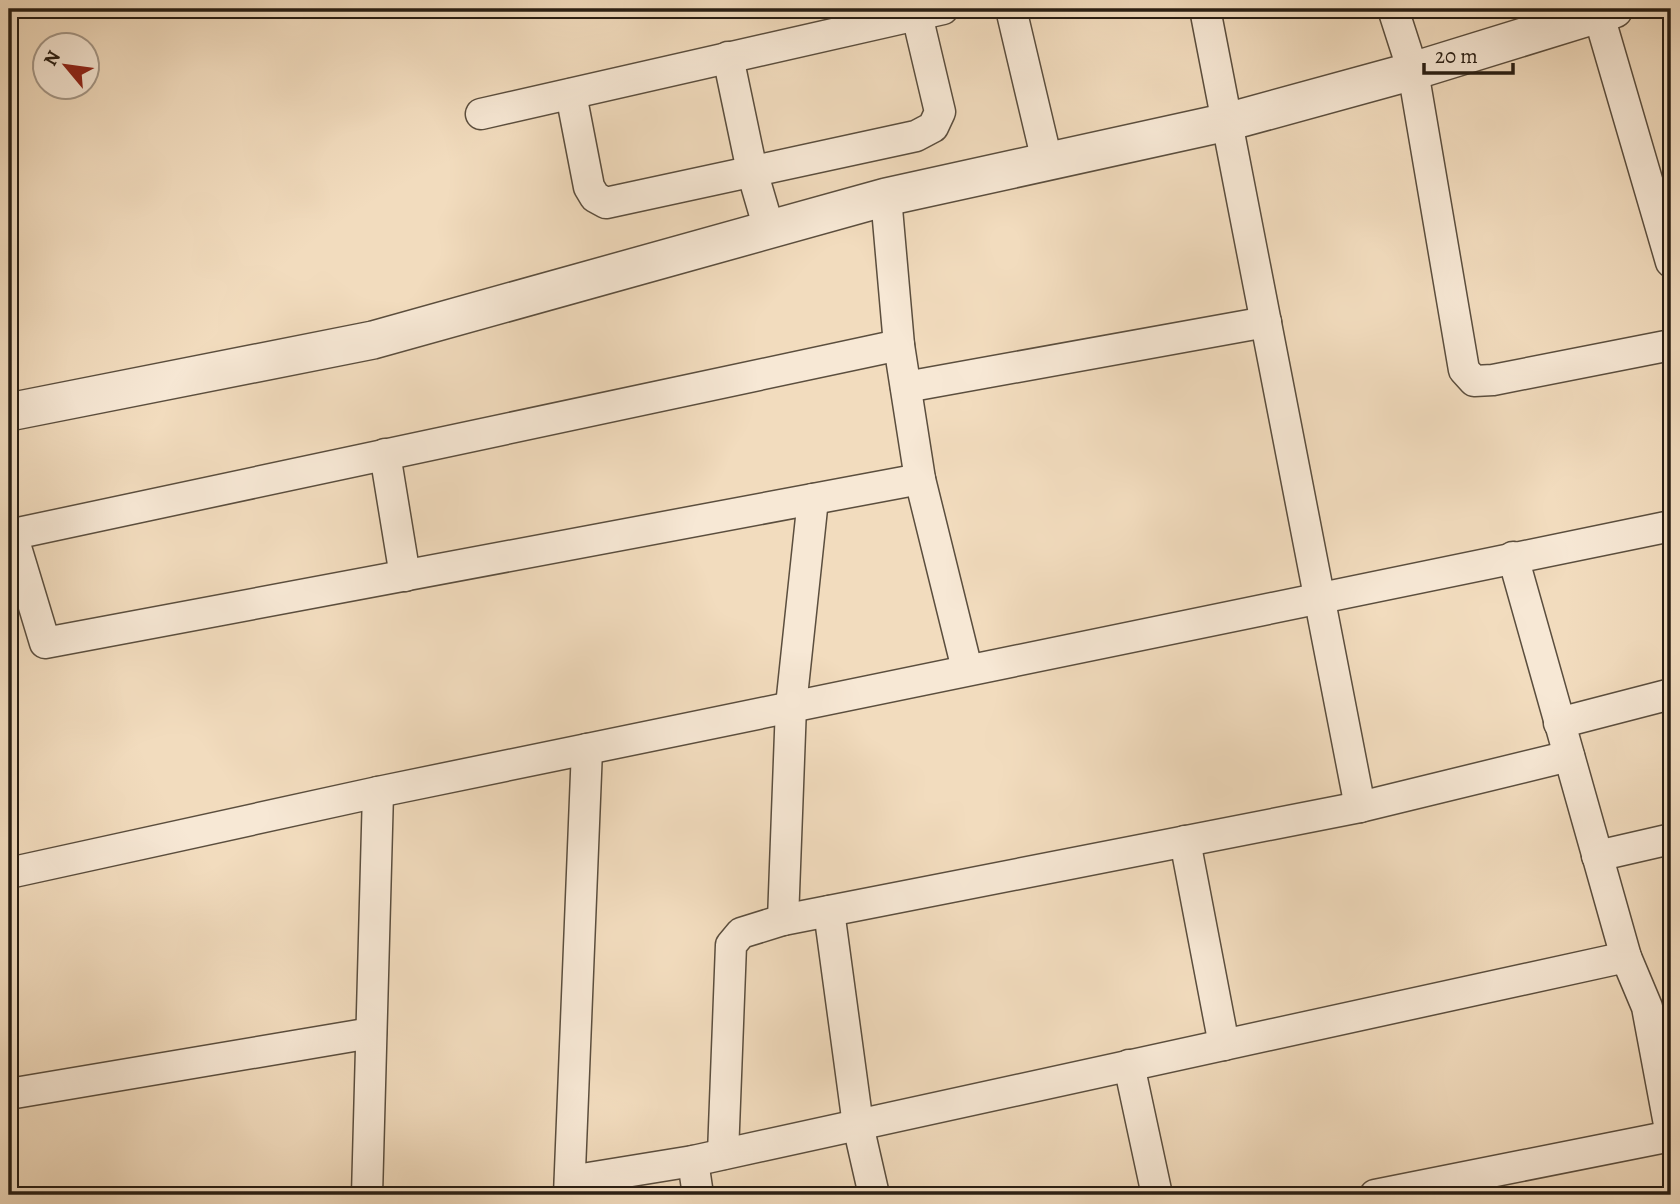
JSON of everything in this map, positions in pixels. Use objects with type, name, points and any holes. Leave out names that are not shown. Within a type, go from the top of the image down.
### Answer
[{"type":"street","points":[[1011,9],[1047,161]]},
{"type":"street","points":[[1205,9],[1360,807]]},
{"type":"street","points":[[1394,9],[1413,71],[1464,370],[1474,381],[1671,345]]},
{"type":"street","points":[[9,412],[373,340],[886,197],[1227,121],[1413,71],[1603,10],[1671,262]]},
{"type":"street","points":[[481,114],[930,12],[940,112],[933,127],[916,136],[606,203],[595,197],[589,187],[571,94]]},
{"type":"street","points":[[728,57],[752,171],[769,229]]},
{"type":"street","points":[[886,197],[899,345],[920,479],[967,669]]},
{"type":"street","points":[[906,387],[1266,322]]},
{"type":"street","points":[[899,345],[10,535],[45,643],[920,479]]},
{"type":"street","points":[[385,454],[405,576]]},
{"type":"street","points":[[783,920],[791,706],[813,499]]},
{"type":"street","points":[[9,873],[587,748],[1671,526]]},
{"type":"street","points":[[1375,1195],[1496,1183],[1671,1136],[1659,1004],[1626,957],[1513,557]]},
{"type":"street","points":[[1559,723],[1671,694]]},
{"type":"street","points":[[587,748],[569,1188],[1626,957]]},
{"type":"street","points":[[723,1154],[731,945],[741,933],[783,920],[1360,807],[1569,756]]},
{"type":"street","points":[[367,1195],[378,792]]},
{"type":"street","points":[[1597,856],[1671,839]]},
{"type":"street","points":[[1185,841],[1224,1045]]},
{"type":"street","points":[[829,911],[858,1125],[874,1195]]},
{"type":"street","points":[[9,1094],[372,1032]]},
{"type":"street","points":[[1129,1065],[1157,1195]]},
{"type":"street","points":[[693,1161],[698,1195]]}]
